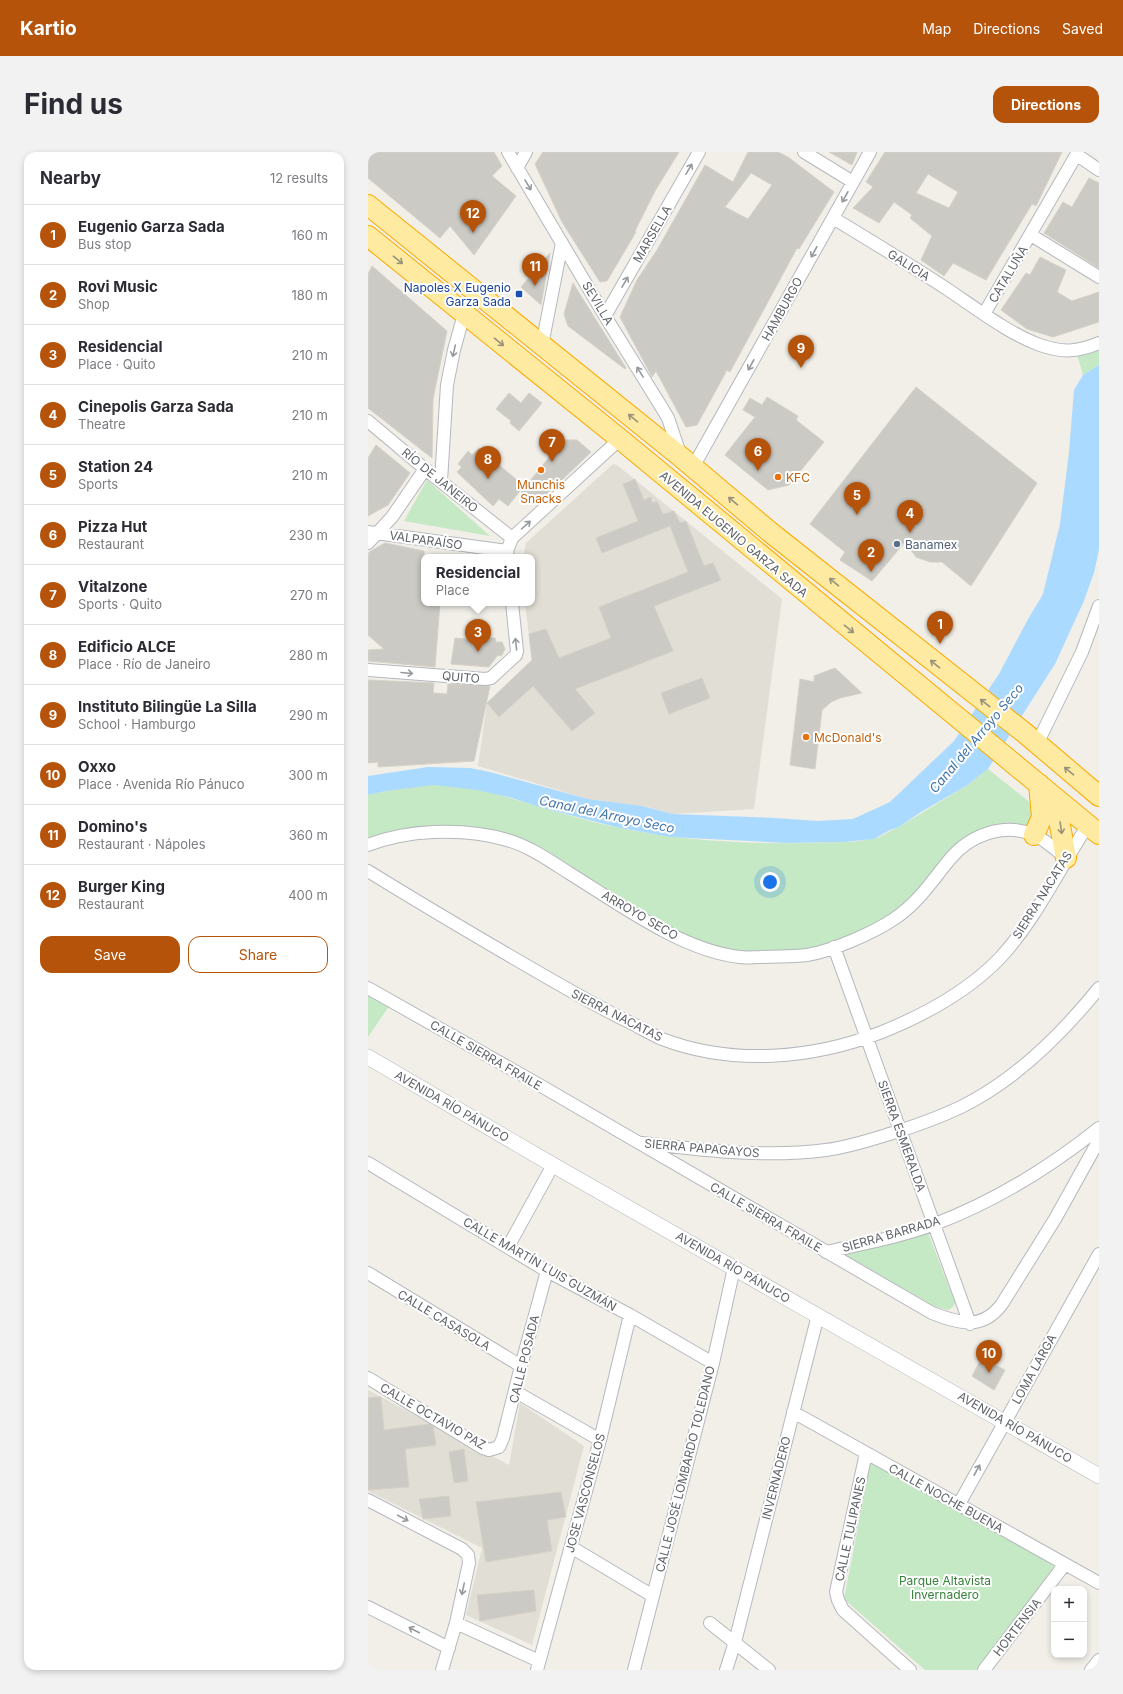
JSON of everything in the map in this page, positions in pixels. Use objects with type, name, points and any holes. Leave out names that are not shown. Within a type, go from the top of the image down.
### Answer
[{"type":"highway","name":"AVENIDA EUGENIO GARZA SADA","points":[[369,205],[687,462],[770,532],[1032,739],[1099,796]]},
{"type":"highway","name":"AVENIDA EUGENIO GARZA SADA","points":[[368,236],[620,439],[1093,829]]},
{"type":"highway","points":[[1034,835],[1042,817],[1039,784]]},
{"type":"highway","points":[[1055,798],[1066,858]]},
{"type":"street","name":"SEVILLA","points":[[508,152],[605,316],[668,418],[687,462]]},
{"type":"street","points":[[517,168],[526,152]]},
{"type":"street","name":"MARSELLA","points":[[605,316],[699,152]]},
{"type":"street","points":[[804,152],[853,182]]},
{"type":"street","name":"HAMBURGO","points":[[687,462],[833,218],[870,152]]},
{"type":"street","name":"CATALUÑA","points":[[984,314],[1077,154],[1099,170]]},
{"type":"street","name":"GALICIA","points":[[833,218],[910,264],[984,314],[1023,337],[1040,345],[1060,350],[1076,351],[1099,343]]},
{"type":"street","name":"CATALUÑA","points":[[1031,235],[1099,277]]},
{"type":"street","points":[[542,345],[562,243]]},
{"type":"street","points":[[441,481],[448,385],[454,350],[464,314]]},
{"type":"street","name":"RÍO DE JANEIRO","points":[[368,421],[425,469],[512,538]]},
{"type":"street","points":[[507,554],[512,538],[620,439]]},
{"type":"street","points":[[368,543],[372,532],[392,517],[425,469]]},
{"type":"street","name":"VALPARAÍSO","points":[[372,532],[507,554]]},
{"type":"street","name":"QUITO","points":[[368,670],[486,679],[491,678],[516,655],[517,651],[512,606]]},
{"type":"street","points":[[1032,739],[1082,652],[1099,606]]},
{"type":"street","name":"ARROYO SECO","points":[[368,845],[382,839],[416,833],[446,832],[481,835],[508,840],[543,856],[650,923],[704,948],[740,957],[808,954],[834,947],[894,919],[913,904],[930,886],[959,849],[972,840],[989,833],[1012,829],[1034,835],[1048,843],[1066,858]]},
{"type":"street","name":"SIERRA NACATAS","points":[[368,871],[448,920],[592,1004],[662,1038],[697,1049],[732,1055],[771,1057],[833,1048],[866,1038],[904,1023],[944,1001],[971,983],[999,959],[1033,914],[1066,858],[1093,829]]},
{"type":"street","name":"SIERRA ESMERALDA","points":[[834,947],[899,1131],[970,1324]]},
{"type":"street","name":"CALLE SIERRA FRAILE","points":[[368,988],[932,1313],[950,1320],[970,1324]]},
{"type":"street","name":"SIERRA PAPAGAYOS","points":[[636,1142],[721,1152],[793,1152],[826,1150],[865,1142],[899,1131],[961,1107],[996,1087],[1033,1059],[1076,1017],[1099,988]]},
{"type":"street","name":"AVENIDA RÍO PÁNUCO","points":[[368,1057],[553,1165],[1005,1421],[1099,1476]]},
{"type":"street","name":"SIERRA BARRADA","points":[[826,1252],[872,1242],[934,1224],[982,1203],[1019,1184],[1067,1153],[1099,1128]]},
{"type":"street","points":[[970,1324],[991,1315],[1002,1304],[1055,1219],[1099,1140]]},
{"type":"street","name":"CALLE MARTÍN LUIS GUZMÁN","points":[[368,1163],[548,1271],[630,1315],[713,1363]]},
{"type":"street","points":[[508,1247],[553,1165]]},
{"type":"street","name":"LOMA LARGA","points":[[958,1504],[1099,1254]]},
{"type":"street","name":"CALLE JOSÉ LOMBARDO TOLEDANO","points":[[634,1670],[713,1363],[734,1268]]},
{"type":"street","name":"CALLE POSADA","points":[[498,1447],[503,1438],[516,1392],[521,1366],[548,1271]]},
{"type":"street","name":"CALLE CASASOLA","points":[[368,1273],[521,1366]]},
{"type":"street","name":"JOSE VASCONSELOS","points":[[538,1665],[600,1440],[630,1315]]},
{"type":"street","name":"INVERNADERO","points":[[726,1670],[735,1642],[818,1315]]},
{"type":"street","name":"CALLE OCTAVIO PAZ","points":[[368,1378],[483,1448],[489,1450],[498,1447]]},
{"type":"street","points":[[516,1392],[600,1440]]},
{"type":"street","name":"CALLE NOCHE BUENA","points":[[793,1412],[1099,1583]]},
{"type":"street","name":"CALLE TULIPANES","points":[[866,1453],[836,1592],[843,1610],[910,1670]]},
{"type":"street","points":[[368,1500],[462,1549],[468,1555],[468,1563],[456,1623],[442,1670]]},
{"type":"street","points":[[570,1546],[653,1596]]},
{"type":"street","name":"HORTENSIA","points":[[984,1670],[1065,1564]]},
{"type":"street","points":[[368,1607],[449,1648]]},
{"type":"street","points":[[456,1623],[538,1665]]},
{"type":"street","points":[[710,1623],[769,1670]]},
{"type":"street","points":[[1091,1670],[1099,1660]]},
{"type":"shaded area","points":[[613,464],[617,465],[782,599],[754,809],[673,814],[648,807],[588,799],[478,766],[487,703],[532,660],[525,606],[535,606],[535,554],[524,554],[526,543]]},
{"type":"shaded area","points":[[368,1390],[509,1465],[520,1403],[584,1446],[532,1645],[466,1615],[482,1548],[368,1491]]},
{"type":"green space","points":[[1099,343],[1099,365],[1083,375],[1076,351]]},
{"type":"green space","points":[[427,480],[490,536],[404,521]]},
{"type":"green space","points":[[988,769],[1042,812],[1039,828],[1012,829],[972,840],[910,906],[854,939],[774,957],[704,948],[508,840],[446,832],[368,845],[368,795],[401,788],[434,785],[447,785],[474,789],[501,795],[597,823],[664,836],[713,841],[762,843],[849,842],[879,837],[899,827],[966,786]]},
{"type":"green space","points":[[368,988],[392,1002],[368,1037]]},
{"type":"green space","points":[[927,1230],[955,1303],[953,1307],[948,1310],[936,1307],[841,1253]]},
{"type":"green space","name":"Parque Altavista Invernadero","points":[[871,1460],[1057,1563],[978,1670],[925,1670],[844,1599]]},
{"type":"water","name":"Canal del Arroyo Seco","points":[[1099,365],[1099,549],[1094,573],[1083,603],[1055,664],[988,769],[966,786],[921,812],[899,827],[874,839],[844,842],[786,843],[670,837],[616,827],[539,807],[512,798],[477,790],[434,785],[386,791],[368,795],[368,776],[428,767],[470,768],[490,772],[588,799],[642,806],[673,814],[818,821],[853,819],[890,802],[954,741],[999,674],[1043,594],[1060,524],[1069,452],[1074,390],[1083,375]]},
{"type":"building","points":[[368,152],[494,152],[502,166],[492,176],[516,196],[474,255],[450,226],[440,238],[368,178]]},
{"type":"building","points":[[543,152],[679,152],[655,191],[635,231],[636,232],[607,281],[600,282],[562,222],[535,164]]},
{"type":"building","points":[[748,152],[778,152],[788,157],[834,192],[799,249],[797,248],[730,372],[727,370],[697,425],[686,427],[656,371],[652,377],[620,317],[637,280],[657,250],[705,165],[733,182]],"holes":[[[751,173],[772,185],[748,219],[725,207]]]},
{"type":"building","points":[[829,152],[857,152],[852,165]]},
{"type":"building","points":[[885,152],[1062,152],[1036,206],[1032,204],[986,280],[953,263],[944,276],[921,260],[932,236],[910,218],[912,215],[894,202],[879,223],[853,208],[873,187],[866,182]],"holes":[[[928,174],[958,192],[949,208],[916,193]]]},
{"type":"building","points":[[1089,178],[1099,183],[1099,268],[1044,233],[1063,202],[1072,207]]},
{"type":"building","points":[[550,253],[541,305],[521,287]]},
{"type":"building","points":[[1040,257],[1066,270],[1057,292],[1072,301],[1099,292],[1099,322],[1053,337],[1027,329],[1001,310],[1026,273],[1030,275]]},
{"type":"building","points":[[372,266],[447,331],[433,399],[432,458],[368,408],[368,274]]},
{"type":"building","points":[[573,283],[626,368],[625,369],[568,326],[564,314]]},
{"type":"building","points":[[916,387],[1037,483],[971,586],[942,562],[930,562],[916,557],[905,542],[872,581],[840,560],[845,552],[810,524]]},
{"type":"building","points":[[509,393],[521,403],[529,393],[542,403],[519,431],[510,423],[511,421],[496,409]]},
{"type":"building","points":[[767,397],[798,416],[796,420],[824,442],[789,485],[768,490],[725,455],[755,417],[743,410],[750,398],[762,405]]},
{"type":"building","points":[[563,440],[577,440],[591,452],[536,505],[521,492]]},
{"type":"building","points":[[376,445],[410,473],[388,505],[368,516],[368,458]]},
{"type":"building","points":[[479,448],[524,486],[508,506],[499,499],[493,506],[457,472],[462,467],[458,464],[468,451],[472,455]]},
{"type":"building","points":[[635,479],[644,500],[651,497],[652,503],[657,501],[663,514],[674,511],[680,523],[686,521],[704,566],[713,563],[721,580],[654,606],[673,651],[575,689],[595,713],[572,731],[533,686],[499,717],[487,703],[532,660],[529,634],[546,629],[559,658],[611,638],[599,607],[688,572],[670,526],[602,553],[596,538],[638,521],[623,484]]},
{"type":"building","points":[[385,543],[424,551],[424,554],[421,554],[421,606],[440,606],[435,667],[368,661],[368,650],[384,649],[368,635],[369,552]]},
{"type":"building","points":[[455,638],[487,641],[488,638],[495,638],[496,642],[502,642],[505,649],[502,655],[497,656],[489,667],[451,664]]},
{"type":"building","name":"McDonald's","points":[[835,668],[862,693],[840,698],[831,702],[822,710],[815,769],[790,765],[800,679],[814,682],[814,676]]},
{"type":"building","points":[[702,678],[710,698],[669,714],[661,693]]},
{"type":"building","points":[[368,680],[434,683],[433,693],[447,694],[448,684],[490,686],[474,761],[378,767],[378,762],[368,763]]},
{"type":"building","points":[[988,1361],[1005,1370],[994,1390],[972,1376],[979,1363]]},
{"type":"building","points":[[381,1397],[384,1430],[430,1424],[433,1426],[436,1445],[405,1449],[409,1487],[368,1490],[368,1398]]},
{"type":"building","points":[[464,1449],[468,1481],[454,1483],[449,1452]]},
{"type":"building","points":[[561,1492],[566,1517],[547,1520],[552,1551],[486,1562],[476,1502]]},
{"type":"building","points":[[449,1496],[451,1516],[423,1519],[419,1499]]},
{"type":"building","points":[[534,1590],[536,1611],[480,1621],[477,1595]]},
{"type":"place","name":"Burger King","points":[[473,233]]},
{"type":"place","name":"Domino's","points":[[535,286]]},
{"type":"place","name":"Napoles X Eugenio Garza Sada","points":[[519,294]]},
{"type":"place","name":"Instituto Bilingüe La Silla","points":[[801,368]]},
{"type":"place","name":"Vitalzone","points":[[552,462]]},
{"type":"place","name":"Munchis Snacks","points":[[541,470]]},
{"type":"place","name":"Pizza Hut","points":[[758,471]]},
{"type":"place","name":"KFC","points":[[778,477]]},
{"type":"place","name":"Edificio ALCE","points":[[488,479]]},
{"type":"place","name":"Station 24","points":[[857,515]]},
{"type":"place","name":"Cinepolis Garza Sada","points":[[910,533]]},
{"type":"place","name":"Banamex","points":[[897,544]]},
{"type":"place","name":"Rovi Music","points":[[871,572]]},
{"type":"place","name":"Eugenio Garza Sada","points":[[940,644]]},
{"type":"place","name":"Residencial","points":[[478,652]]},
{"type":"place","name":"McDonald's","points":[[806,737]]},
{"type":"place","name":"Oxxo","points":[[989,1373]]}]
